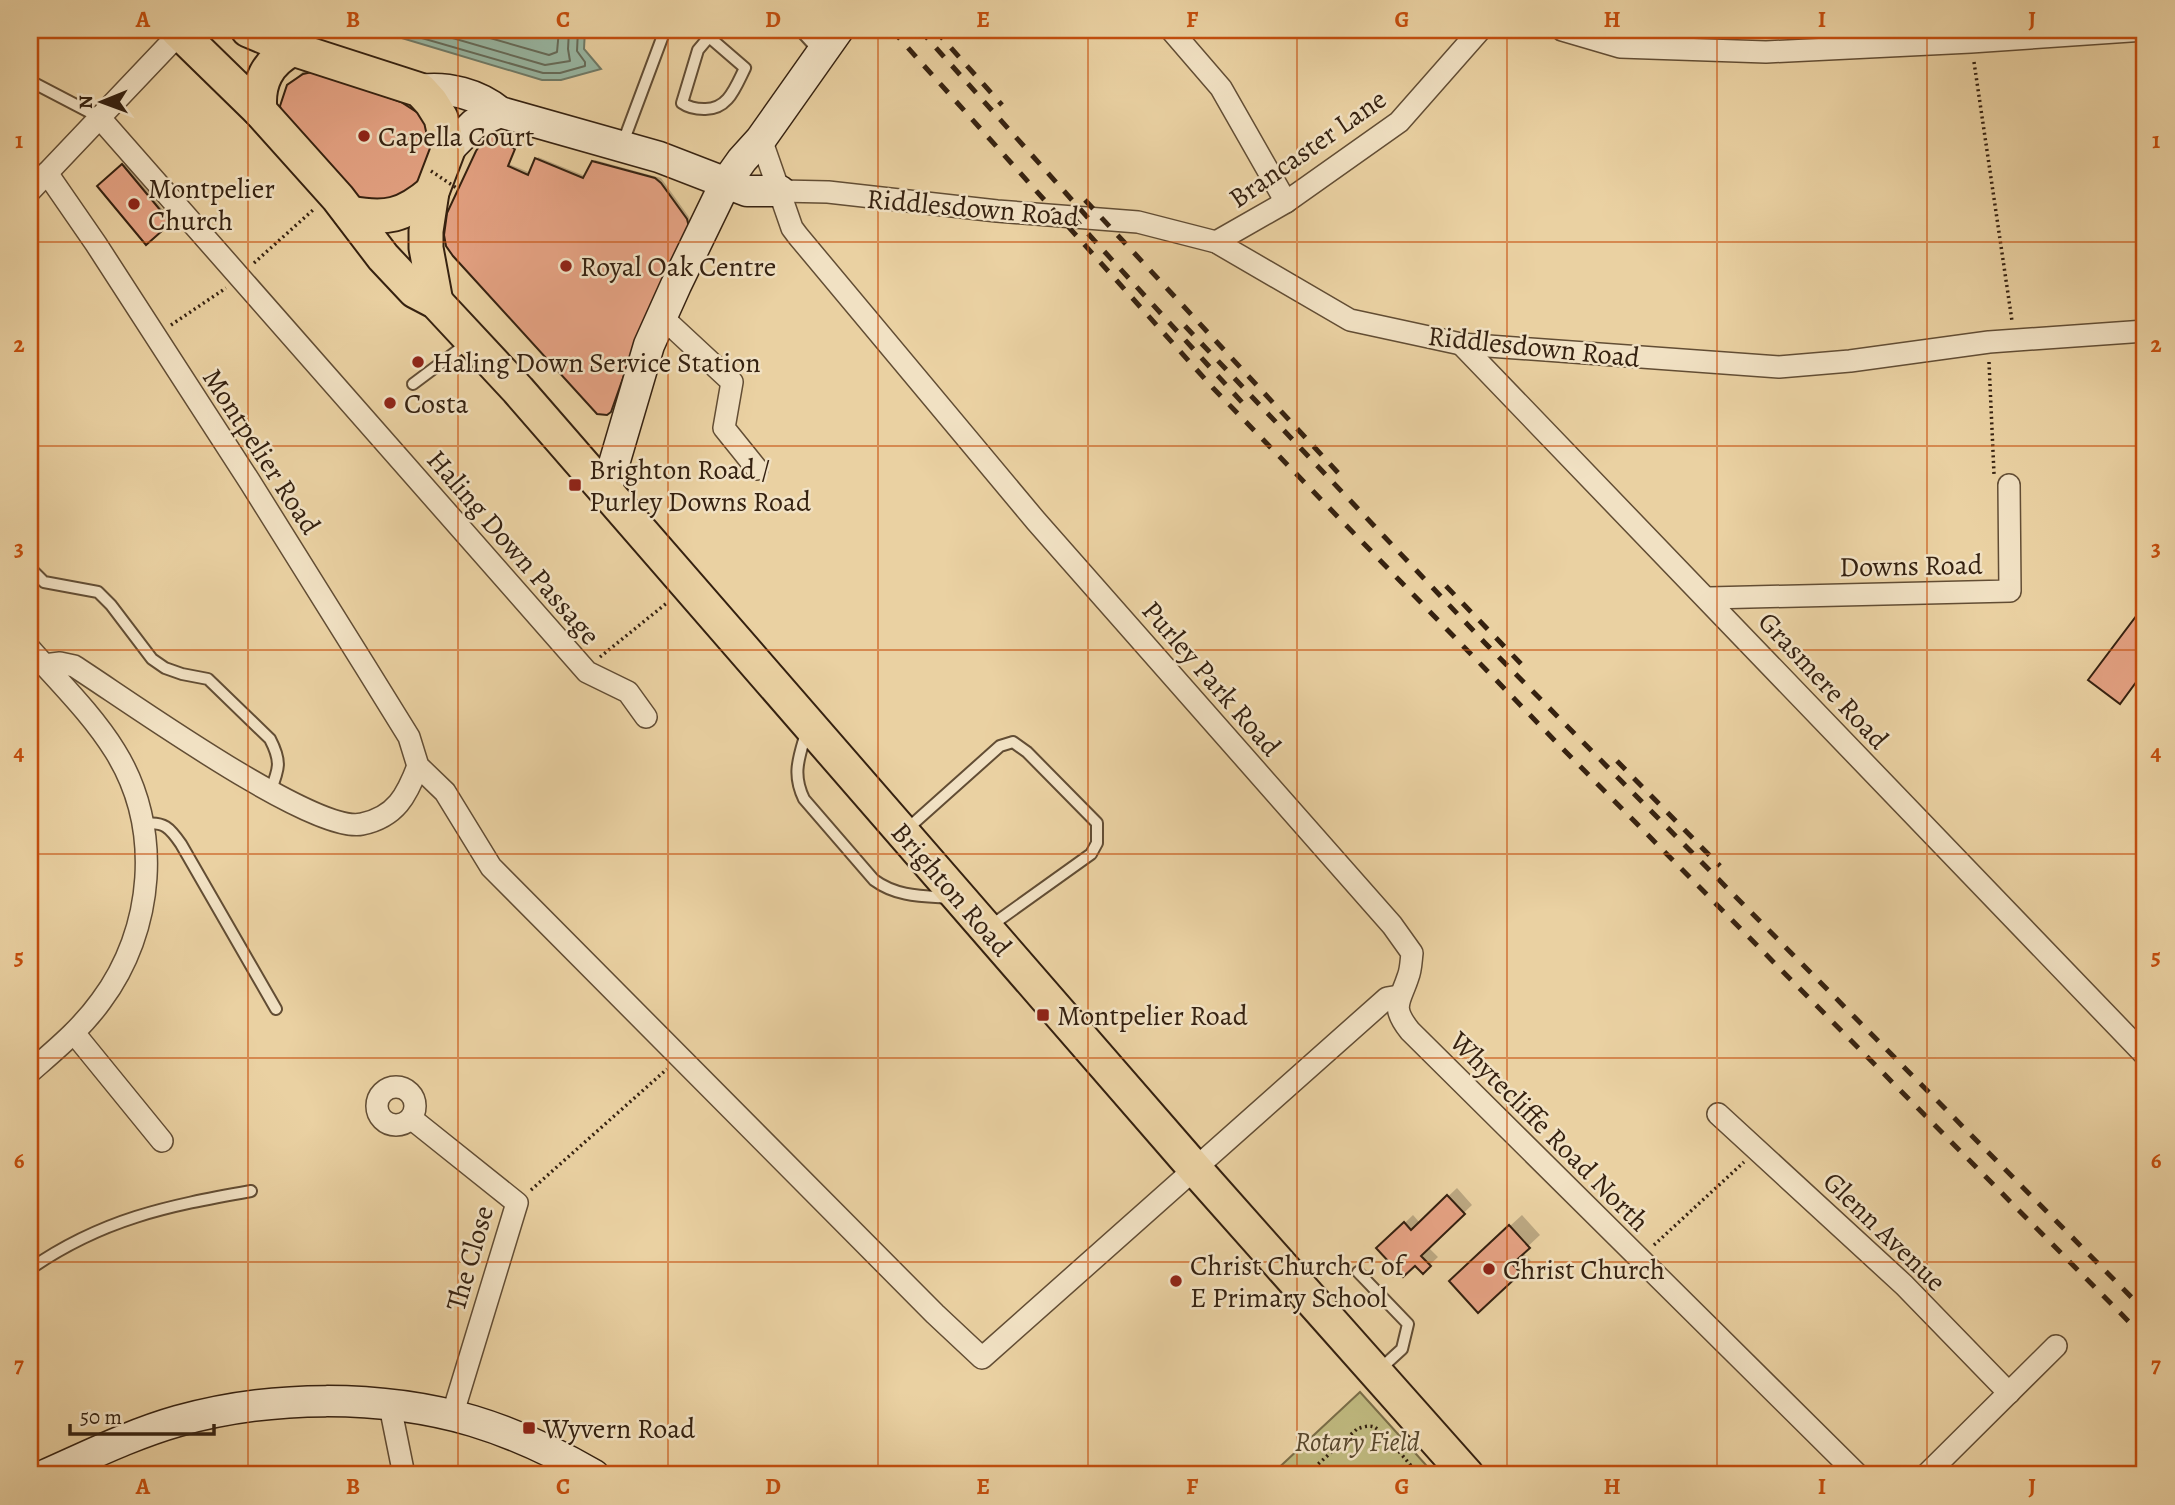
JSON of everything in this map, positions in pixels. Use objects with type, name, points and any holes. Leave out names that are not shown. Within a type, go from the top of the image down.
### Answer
[{"type":"main road","name":"Brighton Road","points":[[179,31],[260,111],[335,208],[415,290],[436,302],[518,390],[1196,1170],[1467,1475]]},
{"type":"main road","points":[[260,111],[260,91],[265,73],[278,57],[272,37]]},
{"type":"main road","points":[[272,37],[420,90],[441,118],[442,175],[426,248],[436,302]]},
{"type":"main road","points":[[335,208],[375,217],[387,216],[411,208],[442,175]]},
{"type":"street","points":[[1171,30],[1220,88],[1286,202]]},
{"type":"street","name":"Brancaster Lane","points":[[1216,242],[1286,202],[1399,122],[1480,30]]},
{"type":"street","points":[[1562,30],[1620,47],[1766,52],[2145,30]]},
{"type":"street","points":[[30,191],[179,31]]},
{"type":"street","points":[[606,491],[649,345],[725,184],[761,139],[830,42]]},
{"type":"street","name":"Riddlesdown Road","points":[[420,90],[440,87],[484,100],[500,112],[659,158],[747,191],[828,192],[997,211],[1138,222],[1216,242],[1350,320],[1461,344],[1779,367],[1850,361],[1989,342],[2145,331]]},
{"type":"street","points":[[442,175],[474,124],[500,112]]},
{"type":"street","name":"Haling Down Passage","points":[[99,117],[585,670],[628,692],[646,717]]},
{"type":"street","points":[[761,139],[780,191]]},
{"type":"street","name":"Montpelier Road","points":[[47,173],[155,336],[372,676],[409,737],[418,766],[444,792],[491,867],[633,1012],[982,1358],[1196,1170]]},
{"type":"street","name":"Purley Park Road","points":[[780,191],[792,228],[798,236],[1036,521],[1392,925],[1412,953],[1409,976],[1399,996]]},
{"type":"street","points":[[662,317],[732,382],[724,428],[757,469]]},
{"type":"street","name":"Grasmere Road","points":[[1461,344],[1709,598],[2145,1055]]},
{"type":"street","name":"Downs Road","points":[[1709,598],[2010,591],[2009,485]]},
{"type":"street","points":[[37,657],[74,666],[270,792],[332,822],[362,825],[396,808],[408,793],[418,766]]},
{"type":"street","points":[[30,1072],[74,1033],[109,990],[131,947],[145,890],[147,853],[144,824],[133,787],[115,751],[90,717],[37,657]]},
{"type":"street","points":[[1196,1170],[1387,999],[1399,996]]},
{"type":"street","name":"Whytecliffe Road North","points":[[1399,996],[1397,1008],[1400,1019],[1410,1031],[1858,1475]]},
{"type":"street","points":[[74,1033],[162,1141]]},
{"type":"street","name":"Glenn Avenue","points":[[1718,1114],[1904,1284],[2009,1393]]},
{"type":"street","name":"The Close","points":[[412,1119],[517,1203],[452,1416]]},
{"type":"street","points":[[1926,1475],[2056,1346]]},
{"type":"street","points":[[45,1475],[158,1427],[199,1416],[283,1404],[334,1402],[390,1406],[452,1416],[528,1441],[594,1475]]},
{"type":"street","points":[[390,1406],[404,1475]]},
{"type":"lane","points":[[621,147],[665,30]]},
{"type":"lane","points":[[800,30],[830,42]]},
{"type":"lane","points":[[705,33],[745,68],[728,100],[719,108],[697,109],[682,103],[705,33]]},
{"type":"lane","points":[[30,81],[99,117]]},
{"type":"lane","points":[[413,384],[472,340]]},
{"type":"lane","points":[[30,568],[44,582],[98,592],[152,659],[165,668],[208,679],[218,686],[270,739],[279,761],[270,792]]},
{"type":"lane","points":[[809,724],[796,772],[804,799],[874,880],[884,887],[905,895],[960,899]]},
{"type":"lane","points":[[903,833],[1000,746],[1013,742],[1027,752],[1097,823],[1097,843],[1091,854],[987,929]]},
{"type":"lane","points":[[144,824],[155,822],[166,825],[181,844],[276,1009]]},
{"type":"lane","points":[[30,1269],[80,1238],[116,1222],[184,1203],[251,1191]]},
{"type":"lane","points":[[1358,1272],[1408,1324],[1402,1349],[1376,1373]]},
{"type":"path","points":[[1971,42],[2015,341]]},
{"type":"path","points":[[155,336],[335,208]]},
{"type":"path","points":[[1989,342],[1994,456]]},
{"type":"path","points":[[585,670],[688,585]]},
{"type":"path","points":[[517,1203],[680,1057]]},
{"type":"path","points":[[1645,1254],[1758,1150]]},
{"type":"path","points":[[1306,1475],[1357,1429],[1365,1426],[1374,1427],[1381,1433],[1419,1475]]},
{"type":"green space","name":"Rotary Field","points":[[1360,1392],[1435,1475],[1271,1475]]},
{"type":"water","points":[[375,30],[585,30],[584,49],[601,69],[561,80],[542,80]]},
{"type":"building","name":"Capella Court","points":[[312,72],[401,102],[425,121],[434,155],[412,196],[368,204],[349,193],[282,116],[280,106],[287,85],[303,74]]},
{"type":"building","name":"Royal Oak Centre","points":[[502,133],[512,134],[511,147],[515,149],[508,166],[528,175],[535,158],[583,178],[592,161],[655,178],[687,219],[689,227],[629,361],[611,412],[607,415],[597,414],[446,246],[444,235],[447,213],[476,151],[483,141]]},
{"type":"building","name":"Montpelier Church","points":[[122,164],[171,223],[146,245],[97,186]]},
{"type":"building","points":[[2143,607],[2145,670],[2120,704],[2088,680]]},
{"type":"building","points":[[1447,1195],[1465,1214],[1421,1256],[1431,1266],[1423,1274],[1415,1266],[1403,1277],[1376,1248],[1404,1222],[1411,1230]]},
{"type":"building","name":"Christ Church","points":[[1509,1225],[1530,1248],[1512,1264],[1521,1273],[1478,1313],[1449,1281]]},
{"type":"railway","points":[[892,30],[1213,388],[1561,747],[2145,1338]]},
{"type":"railway","points":[[920,30],[1089,219]]},
{"type":"railway","points":[[935,30],[1002,105]]},
{"type":"railway","points":[[1085,200],[1342,477]]},
{"type":"railway","points":[[1072,216],[1249,410]]},
{"type":"railway","points":[[1185,326],[1485,643],[2145,1311]]},
{"type":"railway","points":[[1446,586],[1526,669]]},
{"type":"railway","points":[[1617,761],[1720,866]]},
{"type":"place","name":"Capella Court","points":[[364,136]]},
{"type":"place","name":"Montpelier Church","points":[[134,204]]},
{"type":"place","name":"Royal Oak Centre","points":[[566,266]]},
{"type":"place","name":"Haling Down Service Station","points":[[418,362]]},
{"type":"place","name":"Costa","points":[[390,403]]},
{"type":"place","name":"Brighton Road / Purley Downs Road","points":[[575,485]]},
{"type":"place","name":"Montpelier Road","points":[[1043,1015]]},
{"type":"place","name":"Christ Church","points":[[1489,1269]]},
{"type":"place","name":"Christ Church C of E Primary School","points":[[1176,1281]]},
{"type":"place","name":"Wyvern Road","points":[[529,1428]]}]
